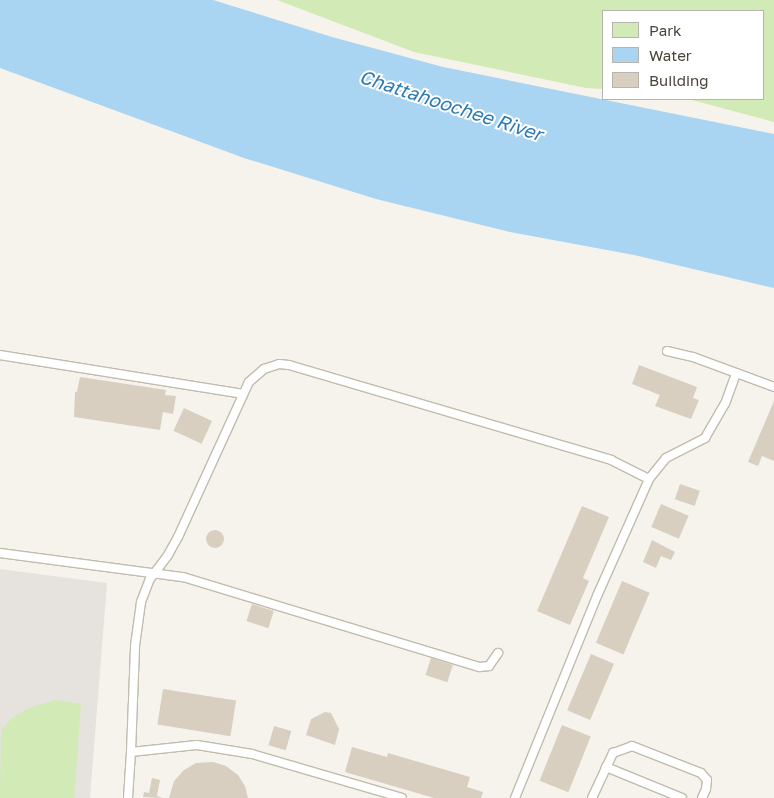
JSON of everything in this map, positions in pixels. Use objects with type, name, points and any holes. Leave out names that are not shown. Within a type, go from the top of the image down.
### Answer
[{"type":"lane","points":[[667,351],[693,357],[774,388]]},
{"type":"lane","points":[[0,355],[243,394]]},
{"type":"lane","points":[[128,798],[135,646],[141,602],[154,574],[178,537],[249,382],[264,369],[279,364],[289,365],[610,460],[649,479]]},
{"type":"lane","points":[[514,798],[597,596],[649,479],[666,458],[705,438],[721,412],[736,373]]},
{"type":"lane","points":[[0,553],[183,577],[480,667],[489,666],[498,653]]},
{"type":"lane","points":[[131,752],[197,746],[252,754],[402,798]]},
{"type":"lane","points":[[592,798],[613,753],[621,748],[632,746],[701,773],[707,780],[702,798]]},
{"type":"lane","points":[[606,767],[682,798]]},
{"type":"shaded area","points":[[0,569],[107,583],[90,798],[0,798]]},
{"type":"green space","points":[[277,0],[774,0],[774,122],[692,100],[764,100],[764,10],[602,10],[602,89],[586,88],[414,52]]},
{"type":"green space","points":[[55,700],[81,704],[74,798],[0,798],[1,730],[12,718],[27,709]]},
{"type":"water","name":"Chattahoochee River","points":[[0,0],[213,0],[332,37],[443,67],[774,134],[774,288],[634,255],[510,232],[376,199],[244,158],[0,68]]},
{"type":"building","points":[[639,365],[697,387],[693,398],[699,400],[691,419],[655,406],[660,395],[632,384]]},
{"type":"building","points":[[80,377],[166,390],[165,395],[176,396],[173,414],[163,412],[160,430],[74,417],[75,392],[77,392]]},
{"type":"building","points":[[774,401],[774,461],[762,456],[758,466],[748,462]]},
{"type":"building","points":[[184,408],[212,421],[202,444],[173,431]]},
{"type":"building","points":[[680,484],[700,491],[695,506],[675,499]]},
{"type":"building","points":[[661,504],[689,516],[679,539],[651,527]]},
{"type":"building","points":[[582,506],[609,517],[583,578],[589,581],[570,625],[537,611]]},
{"type":"building","points":[[211,530],[219,530],[224,535],[222,546],[211,548],[206,543],[206,535]]},
{"type":"building","points":[[652,540],[675,552],[671,560],[661,556],[656,568],[643,562]]},
{"type":"building","points":[[622,581],[650,593],[623,654],[596,643]]},
{"type":"building","points":[[252,604],[274,611],[268,628],[246,621]]},
{"type":"building","points":[[591,654],[614,664],[590,720],[567,710]]},
{"type":"building","points":[[431,658],[453,665],[447,682],[425,675]]},
{"type":"building","points":[[163,689],[236,701],[230,736],[157,725]]},
{"type":"building","points":[[325,712],[331,713],[339,729],[335,745],[306,735],[311,719]]},
{"type":"building","points":[[562,725],[591,737],[568,792],[540,781]]},
{"type":"building","points":[[274,726],[291,731],[286,750],[268,745]]},
{"type":"building","points":[[352,747],[387,757],[388,753],[470,777],[467,787],[483,792],[481,798],[434,798],[345,772]]},
{"type":"building","points":[[213,762],[226,766],[238,775],[245,786],[248,798],[169,798],[174,781],[184,770],[196,763]]},
{"type":"building","points":[[152,778],[160,780],[157,796],[163,798],[143,797],[144,792],[149,793]]}]
